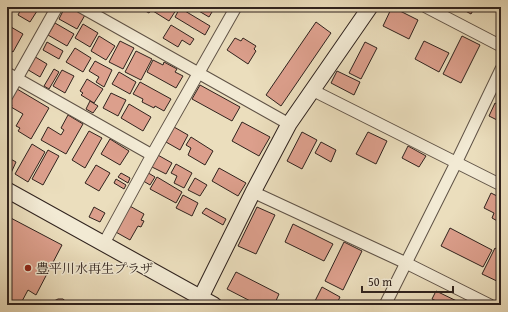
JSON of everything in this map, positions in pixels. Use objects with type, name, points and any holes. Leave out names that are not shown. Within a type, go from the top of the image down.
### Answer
[{"type":"street","points":[[7,96],[12,76],[57,7]]},
{"type":"street","points":[[81,7],[289,124]]},
{"type":"street","points":[[104,244],[152,155],[236,7]]},
{"type":"street","points":[[199,301],[253,192],[289,124],[370,7]]},
{"type":"street","points":[[426,7],[501,46]]},
{"type":"street","points":[[385,305],[501,69]]},
{"type":"street","points":[[12,76],[152,155]]},
{"type":"street","points":[[312,90],[501,185]]},
{"type":"street","points":[[7,190],[104,244],[199,301],[214,305]]},
{"type":"street","points":[[253,192],[406,263],[490,305]]},
{"type":"building","points":[[22,7],[30,7],[37,11],[30,22],[18,15]]},
{"type":"building","points":[[65,7],[70,7],[85,15],[77,29],[59,19]]},
{"type":"building","points":[[138,7],[153,7],[149,13]]},
{"type":"building","points":[[155,7],[178,7],[169,21],[153,11]]},
{"type":"building","points":[[192,7],[215,7],[209,17]]},
{"type":"building","points":[[392,7],[418,20],[409,39],[383,26]]},
{"type":"building","points":[[458,7],[475,7],[471,14]]},
{"type":"building","points":[[180,8],[210,26],[205,35],[175,17]]},
{"type":"building","points":[[316,22],[331,33],[281,106],[266,95]]},
{"type":"building","points":[[55,23],[74,34],[67,46],[48,35]]},
{"type":"building","points":[[83,24],[98,33],[90,47],[75,38]]},
{"type":"building","points":[[171,25],[194,39],[190,45],[182,40],[178,47],[163,38]]},
{"type":"building","points":[[11,27],[23,34],[13,52],[7,48],[7,33]]},
{"type":"building","points":[[99,36],[115,46],[106,60],[91,51]]},
{"type":"building","points":[[462,36],[480,45],[461,83],[443,74]]},
{"type":"building","points":[[235,38],[241,41],[243,38],[256,46],[254,49],[256,51],[248,64],[227,50]]},
{"type":"building","points":[[120,41],[134,48],[123,69],[109,62]]},
{"type":"building","points":[[424,41],[449,53],[439,72],[415,59]]},
{"type":"building","points":[[47,42],[63,51],[59,59],[43,50]]},
{"type":"building","points":[[365,42],[377,48],[361,79],[349,73]]},
{"type":"building","points":[[75,48],[91,58],[83,72],[66,62]]},
{"type":"building","points":[[136,51],[152,59],[141,80],[125,72]]},
{"type":"building","points":[[32,55],[47,64],[40,77],[25,68]]},
{"type":"building","points":[[153,60],[163,65],[164,62],[177,69],[175,72],[183,76],[176,88],[147,72]]},
{"type":"building","points":[[95,61],[112,70],[104,87],[96,82],[99,77],[89,71]]},
{"type":"building","points":[[54,69],[59,72],[49,89],[44,86]]},
{"type":"building","points":[[62,70],[74,76],[65,93],[53,86]]},
{"type":"building","points":[[337,71],[360,82],[354,95],[331,83]]},
{"type":"building","points":[[119,72],[136,82],[130,94],[112,84]]},
{"type":"building","points":[[87,79],[103,89],[94,103],[81,95],[83,93],[80,91]]},
{"type":"building","points":[[140,82],[171,99],[164,111],[155,106],[154,108],[142,102],[143,99],[133,94]]},
{"type":"building","points":[[200,85],[240,107],[232,121],[192,99]]},
{"type":"building","points":[[17,89],[49,108],[31,139],[18,131],[20,128],[16,126],[23,114],[11,107],[12,105],[9,102]]},
{"type":"building","points":[[111,93],[126,100],[118,116],[103,108]]},
{"type":"building","points":[[90,101],[98,106],[93,113],[86,109]]},
{"type":"building","points":[[495,103],[501,106],[501,122],[489,116]]},
{"type":"building","points":[[129,104],[151,117],[143,131],[121,118]]},
{"type":"building","points":[[68,115],[83,124],[66,154],[41,140],[48,127],[61,135],[64,130],[61,128]]},
{"type":"building","points":[[242,122],[270,137],[259,156],[232,141]]},
{"type":"building","points":[[174,127],[188,135],[180,150],[166,142]]},
{"type":"building","points":[[89,131],[102,138],[85,168],[72,160]]},
{"type":"building","points":[[302,132],[317,140],[302,169],[287,161]]},
{"type":"building","points":[[368,132],[387,141],[376,164],[356,154]]},
{"type":"building","points":[[191,137],[213,151],[205,165],[188,155],[191,148],[186,145]]},
{"type":"building","points":[[110,139],[129,151],[120,165],[101,154]]},
{"type":"building","points":[[321,142],[336,150],[331,162],[315,153]]},
{"type":"building","points":[[32,144],[45,152],[28,182],[15,174]]},
{"type":"building","points":[[408,146],[426,156],[419,167],[402,158]]},
{"type":"building","points":[[48,150],[59,156],[43,185],[32,179]]},
{"type":"building","points":[[156,154],[172,163],[166,174],[150,166]]},
{"type":"building","points":[[7,157],[16,162],[11,173],[7,171]]},
{"type":"building","points":[[176,164],[192,173],[184,188],[174,183],[177,176],[171,173]]},
{"type":"building","points":[[96,165],[110,173],[99,191],[85,183]]},
{"type":"building","points":[[219,168],[246,183],[238,196],[212,181]]},
{"type":"building","points":[[145,171],[155,177],[150,185],[140,179]]},
{"type":"building","points":[[121,173],[130,178],[128,183],[118,177]]},
{"type":"building","points":[[157,177],[182,192],[176,203],[150,189]]},
{"type":"building","points":[[195,178],[207,185],[200,196],[188,190]]},
{"type":"building","points":[[116,179],[126,185],[124,189],[114,183]]},
{"type":"building","points":[[491,193],[501,198],[501,223],[492,218],[494,213],[484,208]]},
{"type":"building","points":[[183,195],[198,203],[192,216],[176,208]]},
{"type":"building","points":[[128,205],[144,214],[141,220],[144,221],[141,227],[138,226],[130,240],[114,231]]},
{"type":"building","points":[[94,207],[105,213],[100,222],[89,217]]},
{"type":"building","points":[[257,207],[275,215],[256,254],[238,246]]},
{"type":"building","points":[[206,208],[226,219],[223,225],[202,213]]},
{"type":"building","name":"豊平川水再生プラザ","points":[[7,216],[62,245],[36,295],[28,290],[20,305],[7,305]]},
{"type":"building","points":[[293,224],[333,244],[324,261],[285,242]]},
{"type":"building","points":[[450,228],[492,250],[483,267],[441,246]]},
{"type":"building","points":[[344,242],[362,251],[343,290],[325,281]]},
{"type":"building","points":[[495,248],[501,252],[501,283],[482,274]]},
{"type":"building","points":[[236,272],[279,294],[274,305],[258,305],[227,289]]},
{"type":"building","points":[[322,287],[340,297],[336,305],[313,305]]},
{"type":"building","points":[[436,291],[465,305],[437,305],[438,302],[432,299]]},
{"type":"building","points":[[63,299],[70,305],[52,305],[54,301]]},
{"type":"place","name":"豊平川水再生プラザ","points":[[28,268]]}]
